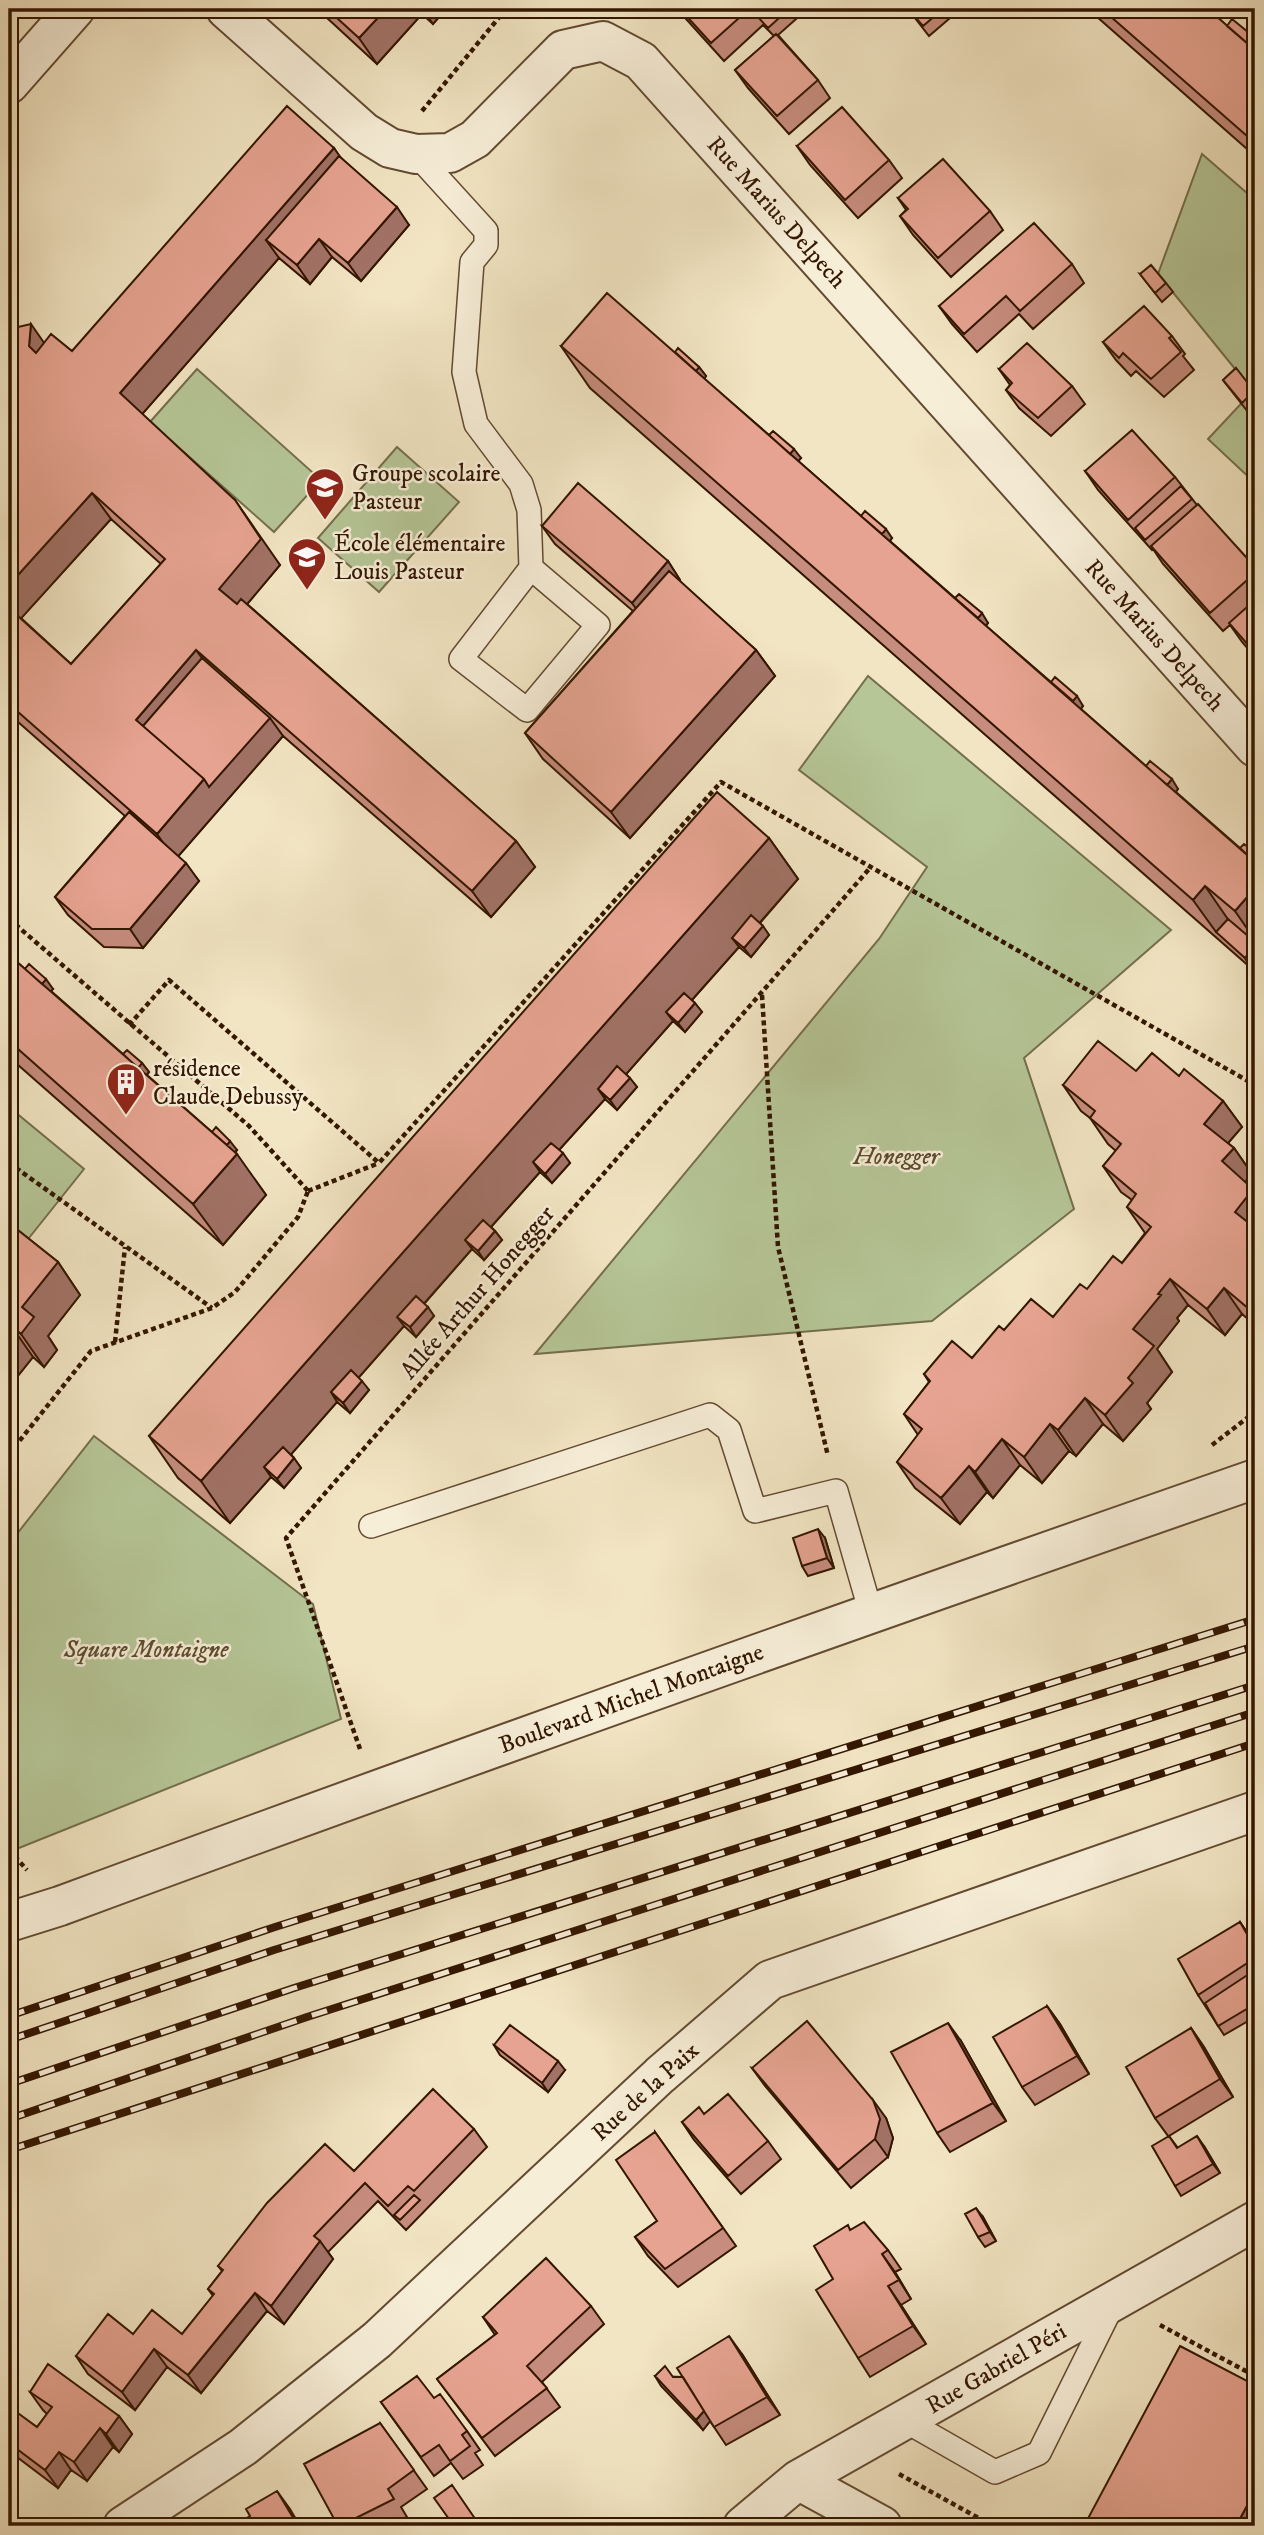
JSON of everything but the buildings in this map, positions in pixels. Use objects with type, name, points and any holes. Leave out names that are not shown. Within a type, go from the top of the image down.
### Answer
[{"type":"street","points":[[9,85],[75,9]]},
{"type":"street","points":[[226,9],[364,132],[403,151]]},
{"type":"street","name":"Rue Marius Delpech","points":[[403,151],[450,153],[475,139],[563,50],[603,41],[641,61],[1255,747]]},
{"type":"street","name":"Boulevard Michel Montaigne","points":[[9,1922],[60,1906],[374,1790],[871,1613],[1255,1479]]},
{"type":"street","name":"Rue de la Paix","points":[[123,2526],[243,2447],[377,2340],[660,2075],[770,1980],[1255,1811]]},
{"type":"street","name":"Rue Gabriel Péri","points":[[743,2526],[798,2480],[1255,2221]]},
{"type":"street","points":[[798,2480],[882,2526]]},
{"type":"lane","points":[[403,151],[486,231],[486,245],[472,262],[464,372],[476,424],[521,484],[529,510],[531,568],[461,659],[527,710],[598,625],[531,568]]},
{"type":"lane","points":[[371,1526],[710,1415],[729,1430],[755,1511],[836,1490],[871,1613]]},
{"type":"lane","points":[[904,2420],[995,2472],[1039,2453],[1115,2301]]},
{"type":"path","points":[[403,151],[506,9]]},
{"type":"path","points":[[9,1454],[91,1351],[212,1308],[235,1292],[298,1217],[308,1191],[379,1163],[721,782],[1255,1085]]},
{"type":"path","name":"Allée Arthur Honegger","points":[[374,1790],[286,1538],[870,868]]},
{"type":"path","points":[[9,919],[249,1126],[308,1191]]},
{"type":"path","points":[[129,1025],[169,980],[379,1163]]},
{"type":"path","points":[[762,993],[778,1247],[836,1490]]},
{"type":"path","points":[[1255,1131],[1252,1140],[1255,1144]]},
{"type":"path","points":[[9,1163],[212,1308]]},
{"type":"path","points":[[115,1342],[125,1247]]},
{"type":"path","points":[[1115,2301],[1255,2376]]},
{"type":"path","points":[[854,2449],[993,2526]]},
{"type":"green space","points":[[1202,154],[1255,200],[1255,483],[1208,439],[1253,391],[1158,274]]},
{"type":"green space","points":[[197,369],[321,480],[274,532],[150,422]]},
{"type":"green space","points":[[397,447],[459,502],[379,592],[318,538]]},
{"type":"green space","name":"Honegger","points":[[868,676],[1171,930],[1024,1058],[1074,1209],[932,1321],[535,1354],[879,939],[927,867],[799,770]]},
{"type":"green space","points":[[9,1107],[84,1169],[9,1263]]},
{"type":"green space","name":"Square Montaigne","points":[[94,1436],[313,1604],[341,1719],[9,1852],[9,1544]]},
{"type":"railway","points":[[9,2016],[275,1927],[1255,1619]]},
{"type":"railway","points":[[9,2040],[274,1950],[1255,1646]]},
{"type":"railway","points":[[9,2084],[294,1988],[1255,1685]]},
{"type":"railway","points":[[9,2119],[307,2017],[1255,1712]]},
{"type":"railway","points":[[9,2150],[1255,1743]]},
{"type":"place","name":"Groupe scolaire Pasteur","points":[[325,521]]},
{"type":"place","name":"École élémentaire Louis Pasteur","points":[[307,591]]},
{"type":"place","name":"résidence Claude Debussy","points":[[126,1116]]}]
